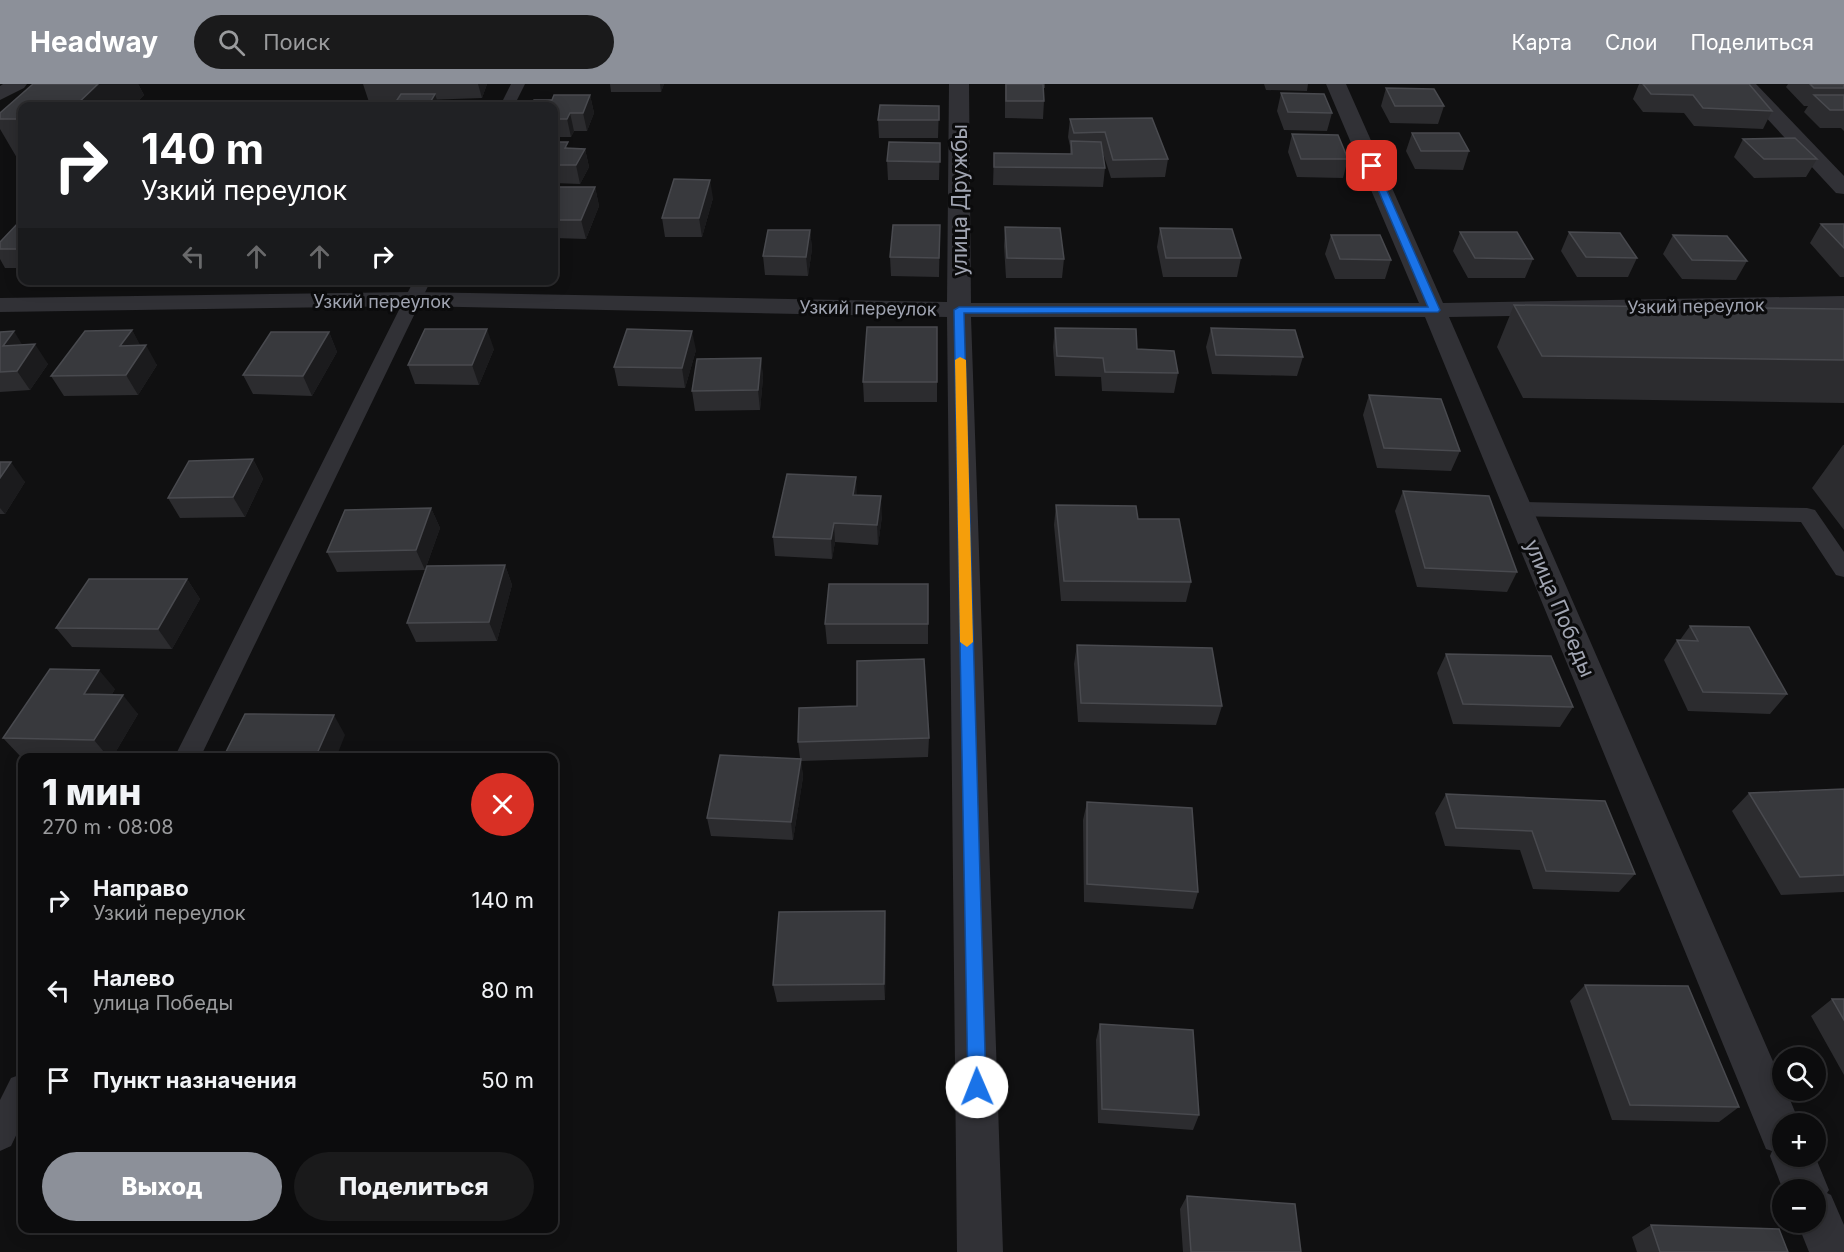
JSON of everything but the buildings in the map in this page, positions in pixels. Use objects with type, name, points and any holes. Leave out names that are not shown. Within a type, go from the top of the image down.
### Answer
[{"type":"street","points":[[0,94],[17,84]]},
{"type":"street","name":"улица Дружбы","points":[[958,84],[959,310],[980,1252]]},
{"type":"street","name":"улица Победы","points":[[1336,84],[1774,1113]]},
{"type":"street","points":[[1745,84],[1844,188]]},
{"type":"street","name":"Узкий переулок","points":[[0,305],[418,290],[959,310],[1434,310],[1844,303]]},
{"type":"street","points":[[1824,1233],[1832,1252]]},
{"type":"lane","points":[[509,102],[518,84]]},
{"type":"lane","points":[[189,753],[418,290]]},
{"type":"lane","points":[[1518,509],[1807,515],[1844,569]]},
{"type":"lane","points":[[0,1135],[18,1097]]},
{"type":"slow traffic","points":[[960,360],[967,642]]},
{"type":"route","points":[[977,1087],[959,310],[1434,310],[1372,166]]}]
